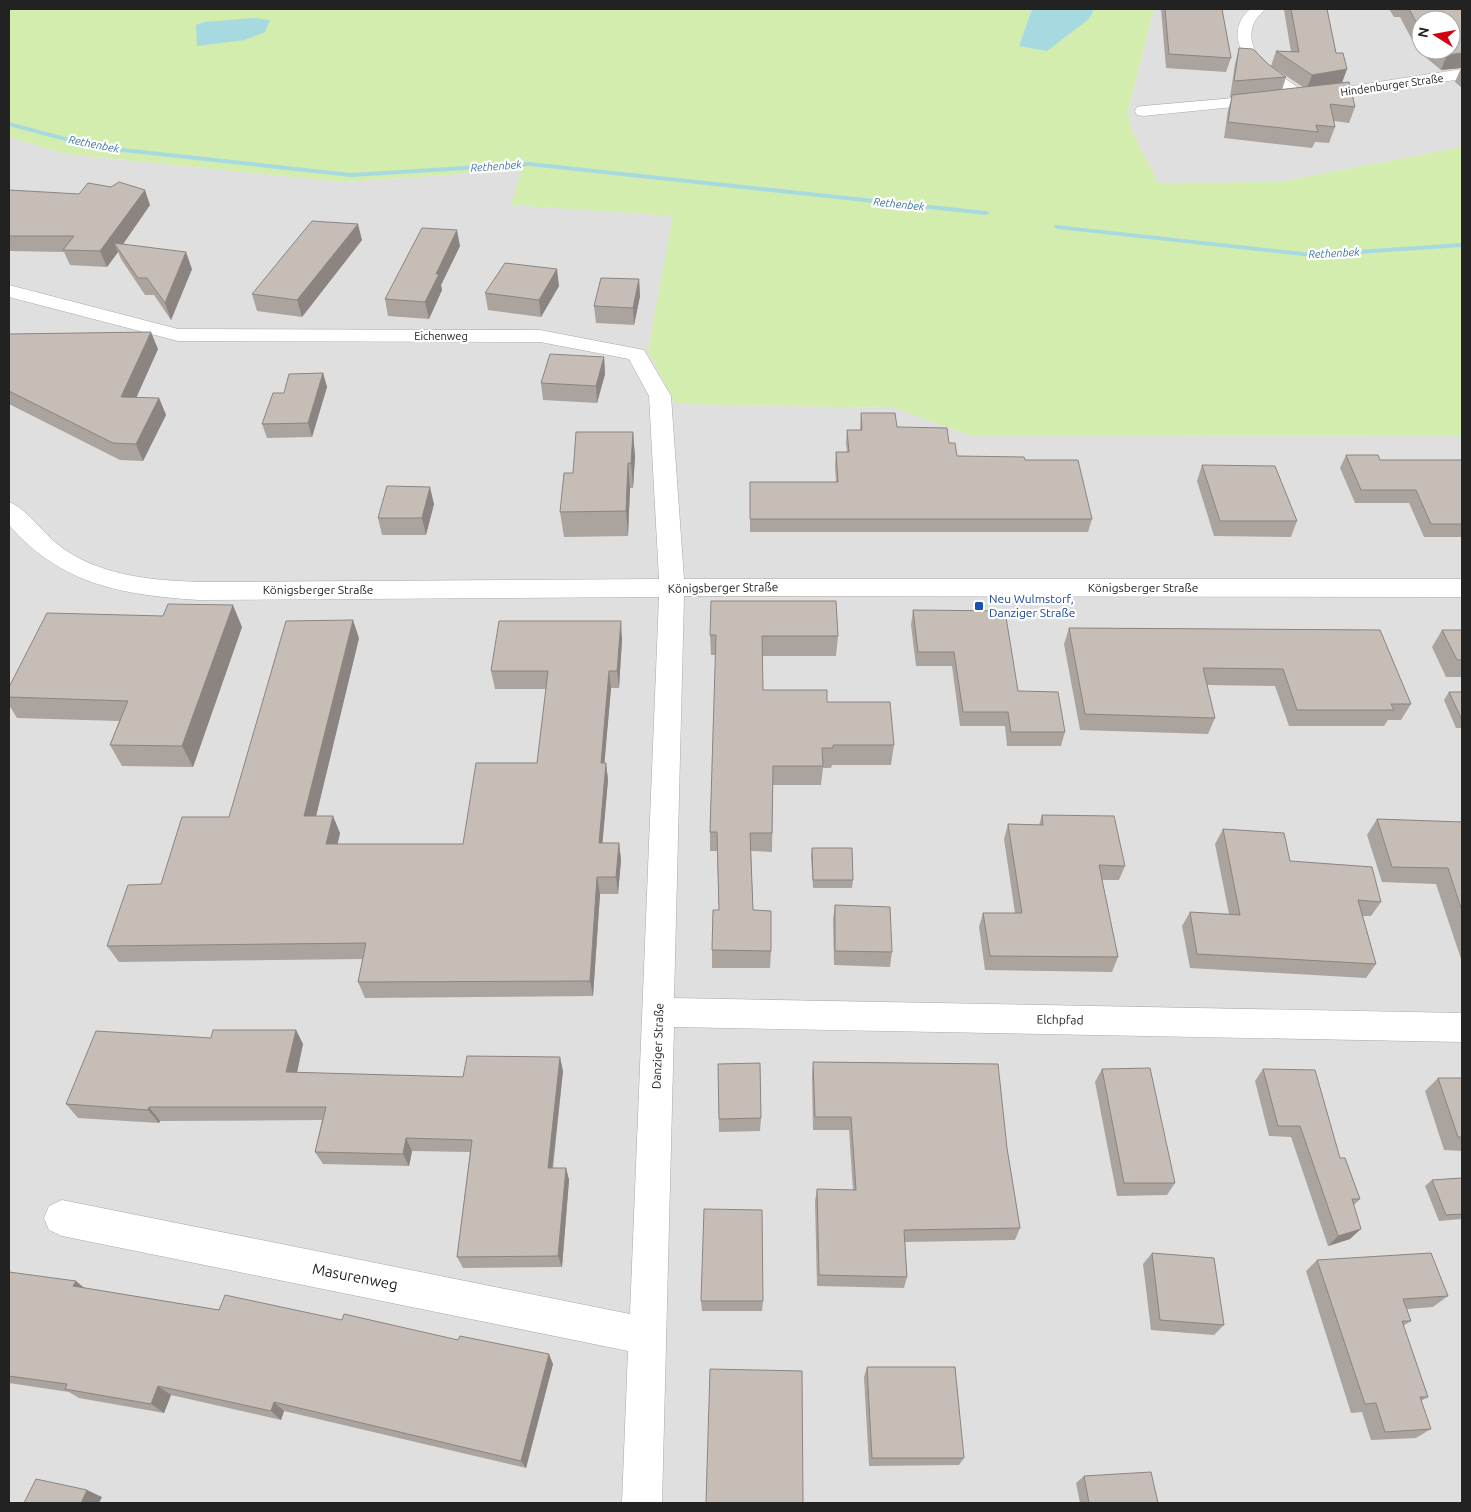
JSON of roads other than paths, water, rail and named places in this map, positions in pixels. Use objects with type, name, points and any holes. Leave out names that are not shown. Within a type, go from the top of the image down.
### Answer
[{"type":"street","points":[[1258,9],[1246,23],[1244,40],[1251,54],[1262,69],[1303,98]]},
{"type":"street","name":"Hindenburger Straße","points":[[1142,111],[1303,98],[1462,74]]},
{"type":"street","name":"Eichenweg","points":[[9,291],[178,335],[540,336],[637,354],[660,396],[672,589]]},
{"type":"street","name":"Königsberger Straße","points":[[9,510],[41,546],[59,558],[98,577],[136,586],[199,591],[1462,588]]},
{"type":"street","name":"Danziger Straße","points":[[642,1503],[672,589]]},
{"type":"street","name":"Elchpfad","points":[[659,1012],[1462,1028]]},
{"type":"street","name":"Masurenweg","points":[[62,1218],[648,1336]]},
{"type":"water","points":[[1032,9],[1094,9],[1089,19],[1047,51],[1019,46]]},
{"type":"water","points":[[253,18],[270,20],[265,32],[245,40],[197,46],[196,25],[205,22]]},
{"type":"waterway","name":"Rethenbek","points":[[9,124],[95,147],[351,175],[529,164],[986,213]]},
{"type":"waterway","name":"Rethenbek","points":[[1058,227],[1312,255],[1462,245]]},
{"type":"place","name":"Neu Wulmstorf, Danziger Straße","points":[[979,606]]}]
